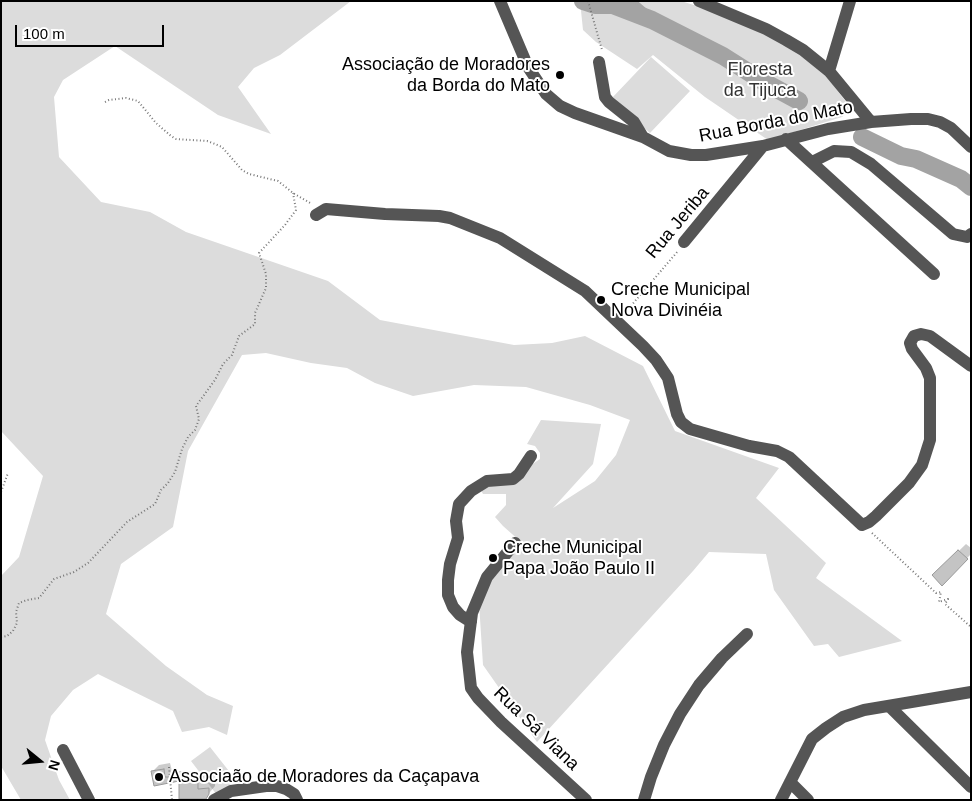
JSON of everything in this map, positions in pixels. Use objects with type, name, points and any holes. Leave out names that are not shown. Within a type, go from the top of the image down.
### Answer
[{"type":"street","name":"Rua Borda do Mato","points":[[500,1],[528,67],[546,94],[560,106],[585,118],[643,137],[669,151],[691,156],[764,146],[828,129],[871,122],[928,119],[940,122],[951,128],[971,147]]},
{"type":"street","points":[[698,1],[786,40],[814,58],[829,71],[871,122]]},
{"type":"street","points":[[829,71],[850,1]]},
{"type":"street","points":[[599,62],[605,96],[609,102],[634,122],[643,137]]},
{"type":"street","points":[[786,139],[934,274]]},
{"type":"street","name":"Rua Jeriba","points":[[684,242],[764,146]]},
{"type":"street","points":[[812,162],[834,151],[851,152],[871,164],[952,234],[967,237],[971,234]]},
{"type":"street","points":[[321,212],[429,215],[450,218],[500,238],[585,291],[643,346],[662,367],[672,389],[677,414],[681,422],[690,429],[749,446],[777,451],[789,457],[862,524],[869,522],[910,483],[922,465],[930,440],[930,378],[926,368],[912,349],[910,343],[914,336],[921,334],[930,336],[971,366]]},
{"type":"street","points":[[471,622],[453,607],[448,595],[449,572],[458,538],[456,521],[459,504],[470,491],[487,481],[513,479],[519,474],[530,456]]},
{"type":"street","name":"Rua Sá Viana","points":[[515,543],[487,577],[472,613],[467,652],[471,688],[501,722],[586,800]]},
{"type":"street","points":[[644,800],[664,745],[680,714],[699,685],[746,634]]},
{"type":"street","points":[[781,800],[812,739],[843,717],[864,710],[971,692]]},
{"type":"street","points":[[889,706],[971,787]]},
{"type":"street","points":[[62,750],[89,800]]},
{"type":"street","points":[[790,782],[808,800]]},
{"type":"street","points":[[214,800],[231,791],[271,786],[286,788],[294,794],[297,800]]},
{"type":"path","points":[[588,1],[600,42],[602,55],[599,62]]},
{"type":"path","points":[[105,102],[126,98],[138,101],[156,123],[171,136],[176,139],[206,141],[215,144],[227,152],[242,170],[249,174],[278,181],[321,212]]},
{"type":"path","points":[[1,637],[7,636],[13,631],[17,623],[16,612],[19,603],[39,598],[54,578],[74,572],[88,563],[127,522],[155,504],[161,490],[175,472],[188,437],[195,430],[199,418],[196,406],[215,380],[223,364],[232,355],[239,336],[255,324],[255,313],[266,288],[266,274],[259,253],[296,210],[293,193]]},
{"type":"path","name":"Rua Jeriba","points":[[618,321],[684,242]]},
{"type":"path","points":[[1,492],[8,473]]},
{"type":"path","points":[[862,524],[936,593],[941,592],[940,602],[948,598],[945,604],[971,627]]},
{"type":"path","points":[[169,767],[172,800]]},
{"type":"green space","points":[[1,1],[351,1],[280,55],[254,68],[238,87],[271,134],[218,115],[115,46],[63,80],[54,97],[59,157],[101,202],[150,212],[186,232],[328,281],[380,320],[514,345],[552,343],[585,336],[643,366],[675,431],[779,468],[756,498],[826,563],[816,578],[902,641],[839,657],[828,644],[814,646],[774,590],[766,554],[709,552],[537,742],[483,665],[479,603],[497,570],[521,542],[495,517],[506,505],[506,494],[483,494],[480,488],[525,469],[540,459],[540,453],[535,446],[527,444],[541,420],[601,424],[593,464],[553,508],[595,481],[616,455],[630,420],[590,405],[526,387],[474,385],[413,396],[375,383],[347,368],[311,363],[266,353],[242,355],[188,451],[173,527],[121,564],[106,614],[166,666],[207,695],[233,706],[227,735],[209,727],[182,732],[173,711],[98,674],[73,690],[51,716],[45,740],[59,780],[70,800],[21,800],[1,766],[1,576],[19,557],[43,476],[1,431]]},
{"type":"green space","name":"Floresta da Tijuca","points":[[580,1],[681,1],[729,16],[779,39],[820,68],[846,102],[850,111],[842,117],[768,140],[705,97],[653,55],[637,69],[596,42],[583,30]]},
{"type":"green space","points":[[651,57],[690,91],[650,133],[611,99]]},
{"type":"green space","points":[[210,747],[236,780],[217,795],[191,761]]},
{"type":"building","points":[[958,550],[968,559],[942,586],[932,575]]},
{"type":"building","points":[[164,769],[165,777],[193,777],[193,782],[198,782],[198,789],[209,788],[209,794],[206,799],[179,799],[179,781],[154,786],[151,771]]},
{"type":"waterway","points":[[583,1],[595,5],[613,5],[652,20],[723,56],[799,101]]},
{"type":"waterway","points":[[630,1],[652,20]]},
{"type":"waterway","points":[[862,137],[901,156],[916,159],[961,179],[971,187]]},
{"type":"place","name":"Associação de Moradores da Borda do Mato","points":[[560,75]]},
{"type":"place","name":"Creche Municipal Nova Divinéia","points":[[601,300]]},
{"type":"place","name":"Creche Municipal Papa João Paulo II","points":[[493,558]]},
{"type":"place","name":"Associaão de Moradores da Caçapava","points":[[159,777]]}]
